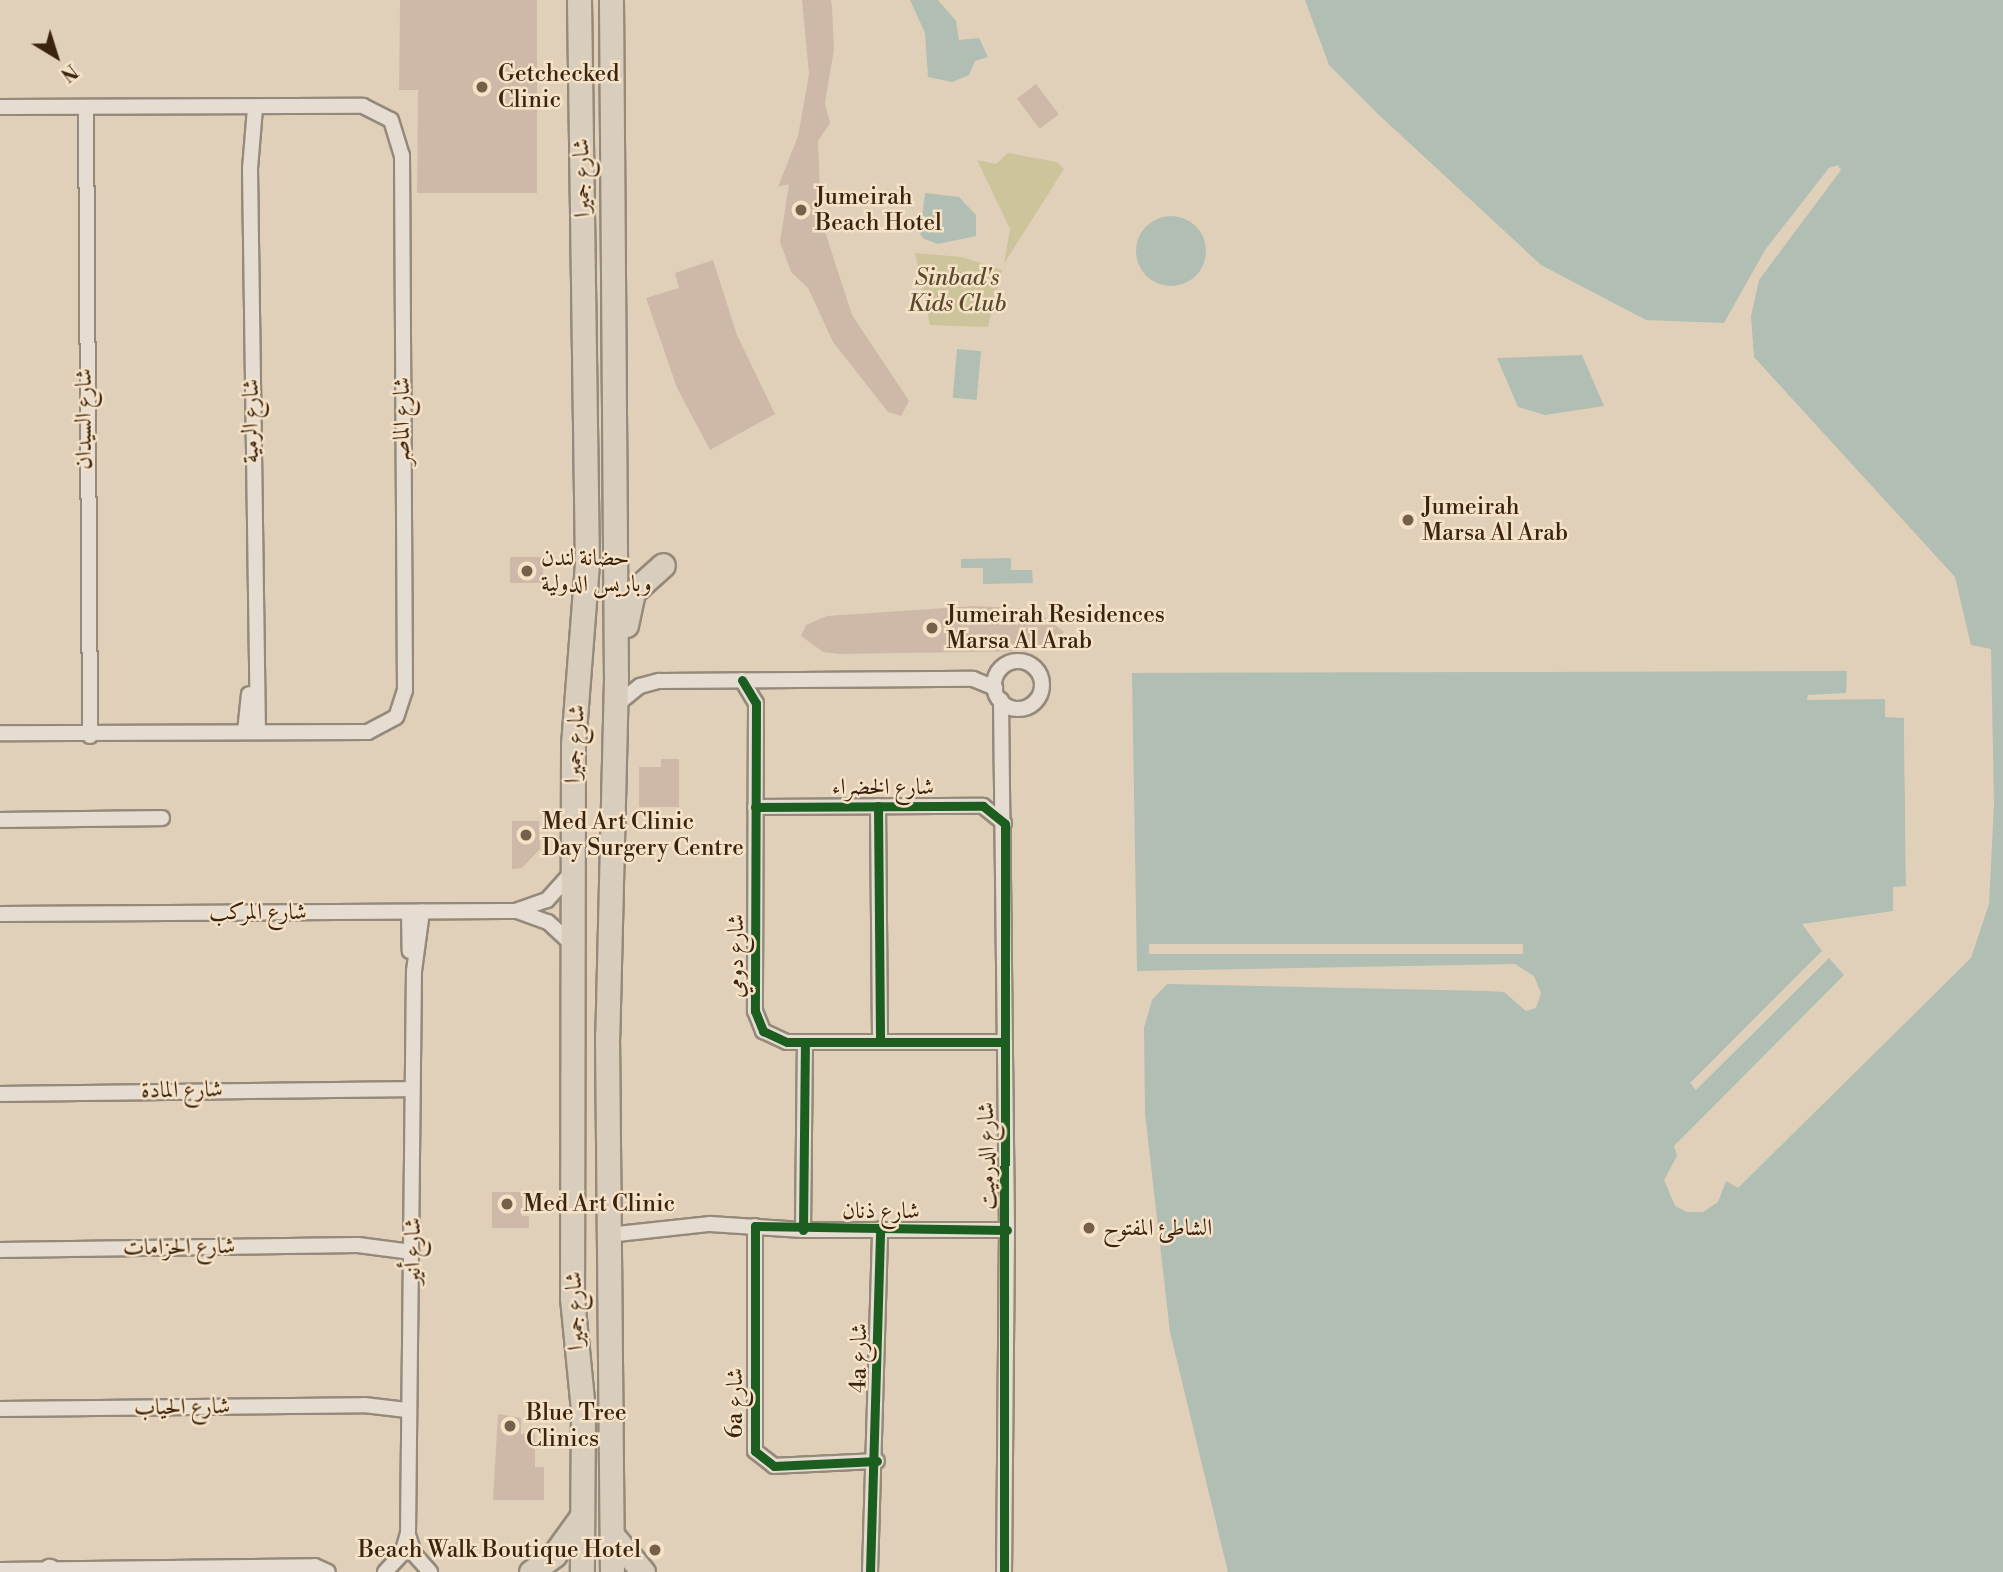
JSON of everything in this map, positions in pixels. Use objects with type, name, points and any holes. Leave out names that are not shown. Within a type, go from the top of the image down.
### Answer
[{"type":"main road","name":"شارع جميرا","points":[[579,0],[587,482],[586,596],[573,745],[572,1298],[583,1410],[582,1572]]},
{"type":"main road","name":"شارع جميرا","points":[[611,0],[616,679],[608,1235],[612,1572]]},
{"type":"main road","points":[[613,309],[631,289]]},
{"type":"main road","points":[[587,482],[598,507],[600,555],[615,564]]},
{"type":"main road","points":[[616,679],[631,598],[663,565]]},
{"type":"main road","points":[[586,596],[602,605],[604,654],[616,679]]},
{"type":"main road","points":[[531,1572],[554,1555],[582,1516]]},
{"type":"main road","points":[[613,1536],[643,1572]]},
{"type":"street","name":"شارع الماصر","points":[[0,107],[369,107],[387,115],[400,141],[405,690],[396,717],[376,730],[85,736],[0,733]]},
{"type":"street","name":"شارع الرمية","points":[[250,108],[252,732]]},
{"type":"street","name":"شارع السيدان","points":[[82,109],[85,736]]},
{"type":"street","name":"شارع الدرميت","points":[[1004,1572],[1007,1230],[1005,824],[1009,733],[1021,708],[1036,700],[1042,688],[1034,666],[1007,664],[998,694],[1005,824]]},
{"type":"street","points":[[615,706],[653,682],[973,679],[1021,708]]},
{"type":"street","name":"شارع دومي","points":[[742,680],[755,703],[756,1018],[774,1039],[806,1042],[1005,1042]]},
{"type":"street","points":[[755,703],[770,680]]},
{"type":"street","points":[[1002,786],[983,806],[1005,824]]},
{"type":"street","points":[[878,806],[880,1042]]},
{"type":"street","name":"شارع الخضراء","points":[[755,807],[983,806]]},
{"type":"street","points":[[0,820],[162,818]]},
{"type":"street","name":"شارع المركب","points":[[0,914],[515,911],[547,900],[573,871]]},
{"type":"street","name":"شارع المركب","points":[[515,911],[548,922],[574,945]]},
{"type":"street","name":"شارع أنير","points":[[416,912],[407,1405],[408,1533],[414,1554],[430,1572]]},
{"type":"street","points":[[803,1230],[806,1042]]},
{"type":"street","name":"شارع المادة","points":[[0,1094],[412,1083]]},
{"type":"street","name":"شارع ذنان","points":[[608,1235],[635,1228],[755,1226],[803,1230],[1007,1230]]},
{"type":"street","name":"6a شارع","points":[[755,1226],[755,1451],[774,1466],[877,1461]]},
{"type":"street","name":"4a شارع","points":[[870,1572],[877,1461],[880,1229]]},
{"type":"street","name":"شارع الحزامات","points":[[0,1250],[412,1246]]},
{"type":"street","name":"شارع الحياب","points":[[0,1409],[407,1405]]},
{"type":"street","name":"شارع أنير","points":[[385,1572],[402,1554],[408,1533]]},
{"type":"street","points":[[0,1570],[315,1566],[328,1572]]},
{"type":"green space","points":[[1008,153],[1057,162],[1064,169],[1004,264],[1010,229],[977,160],[996,164]]},
{"type":"green space","name":"Sinbad's Kids Club","points":[[915,253],[962,257],[1002,270],[988,327],[930,325]]},
{"type":"shaded area","points":[[910,0],[938,0],[956,21],[959,40],[979,38],[988,57],[975,61],[969,75],[952,82],[928,77],[925,33]]},
{"type":"shaded area","points":[[1305,0],[2003,0],[2003,1572],[1228,1572],[1170,1332],[1145,1113],[1144,1028],[1152,1000],[1167,984],[1486,991],[1504,992],[1526,1011],[1536,1008],[1541,993],[1534,976],[1515,964],[1137,971],[1132,673],[1847,671],[1846,693],[1808,695],[1807,700],[1885,699],[1885,717],[1904,718],[1906,886],[1893,887],[1893,911],[1802,924],[1822,951],[1691,1083],[1696,1089],[1829,958],[1844,975],[1674,1146],[1677,1156],[1664,1180],[1675,1206],[1687,1212],[1703,1212],[1718,1202],[1726,1181],[1738,1188],[1971,958],[1989,904],[1994,804],[1991,649],[1971,645],[1955,577],[1754,357],[1751,316],[1759,280],[1841,170],[1838,165],[1829,168],[1765,250],[1724,323],[1646,320],[1541,265],[1379,115],[1329,65]]},
{"type":"shaded area","points":[[925,193],[959,197],[976,215],[976,236],[938,244],[924,239],[920,234]]},
{"type":"shaded area","points":[[1171,216],[1196,226],[1206,251],[1196,276],[1171,286],[1146,276],[1136,251],[1146,226]]},
{"type":"shaded area","points":[[957,349],[981,351],[977,400],[953,398]]},
{"type":"shaded area","points":[[1582,355],[1604,406],[1545,415],[1518,407],[1497,358]]},
{"type":"shaded area","points":[[1011,558],[1011,570],[1032,570],[1033,583],[983,584],[983,568],[961,568],[961,559]]},
{"type":"pier","points":[[1904,718],[1907,718],[1910,886],[1906,886]]},
{"type":"pier","points":[[1149,944],[1523,944],[1523,954],[1149,954]]},
{"type":"pier","points":[[1822,951],[1696,1084],[1829,958],[1696,1090],[1690,1083]]},
{"type":"building","points":[[400,0],[537,0],[537,193],[417,193],[418,90],[399,90]]},
{"type":"building","name":"Jumeirah Beach Hotel","points":[[802,0],[831,0],[832,6],[834,49],[825,103],[830,123],[818,141],[821,219],[852,315],[909,401],[901,416],[888,412],[833,342],[808,288],[791,272],[780,242],[789,184],[778,187],[798,136],[809,74]]},
{"type":"building","points":[[1036,84],[1059,114],[1040,129],[1017,98]]},
{"type":"building","points":[[713,260],[737,335],[775,414],[710,450],[677,388],[646,298],[679,288],[675,273]]},
{"type":"building","name":"حضانة لندن وباريس الدولية","points":[[510,557],[543,557],[543,583],[510,583]]},
{"type":"building","name":"Jumeirah Residences Marsa Al Arab","points":[[974,606],[1017,608],[1046,618],[1064,632],[1049,646],[1030,651],[839,654],[823,652],[801,636],[806,625],[827,616]]},
{"type":"building","points":[[661,759],[679,759],[679,807],[639,807],[639,767],[661,767]]},
{"type":"building","name":"Med Art Clinic Day Surgery Centre","points":[[512,821],[539,821],[540,849],[522,868],[512,869]]},
{"type":"building","name":"Med Art Clinic","points":[[492,1192],[522,1192],[522,1216],[529,1216],[529,1228],[492,1228]]},
{"type":"building","points":[[498,1414],[521,1418],[521,1434],[535,1434],[535,1467],[544,1467],[544,1500],[493,1500]]},
{"type":"cycle path","points":[[742,680],[756,703],[755,1011],[763,1031],[787,1042],[1005,1042]]},
{"type":"cycle path","points":[[878,806],[880,1042]]},
{"type":"cycle path","points":[[755,807],[983,806],[1005,824],[1004,1572]]},
{"type":"cycle path","points":[[803,1230],[805,1042]]},
{"type":"cycle path","points":[[877,1461],[774,1466],[755,1451],[755,1226],[1007,1230]]},
{"type":"cycle path","points":[[870,1572],[880,1229]]},
{"type":"place","name":"Getchecked Clinic","points":[[482,87]]},
{"type":"place","name":"Jumeirah Beach Hotel","points":[[801,210]]},
{"type":"place","name":"Jumeirah Marsa Al Arab","points":[[1408,520]]},
{"type":"place","name":"حضانة لندن وباريس الدولية","points":[[527,571]]},
{"type":"place","name":"Jumeirah Residences Marsa Al Arab","points":[[932,628]]},
{"type":"place","name":"Med Art Clinic Day Surgery Centre","points":[[526,835]]},
{"type":"place","name":"Med Art Clinic","points":[[507,1204]]},
{"type":"place","name":"الشاطئ المفتوح","points":[[1089,1228]]},
{"type":"place","name":"Blue Tree Clinics","points":[[510,1426]]},
{"type":"place","name":"Beach Walk Boutique Hotel","points":[[655,1550]]}]
